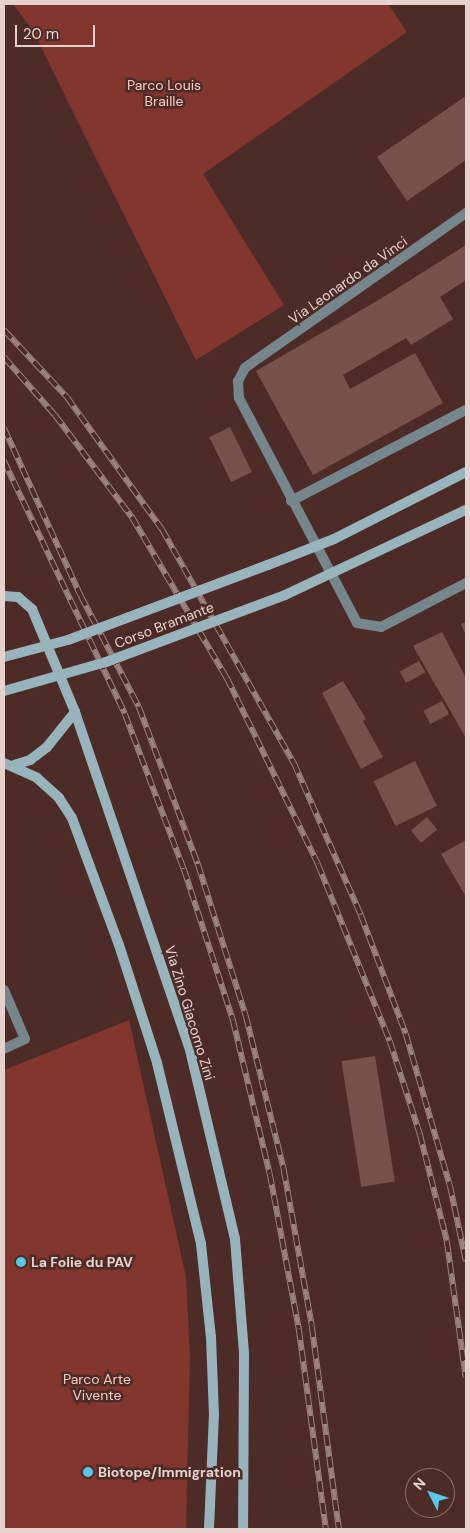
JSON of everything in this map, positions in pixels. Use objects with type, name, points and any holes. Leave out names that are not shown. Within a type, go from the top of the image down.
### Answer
[{"type":"street","name":"Via Leonardo da Vinci","points":[[291,501],[239,398],[238,381],[245,368],[466,213]]},
{"type":"street","points":[[466,410],[291,501],[357,623],[381,627],[466,583]]},
{"type":"street","name":"Corso Bramante","points":[[4,657],[68,640],[334,539],[466,472]]},
{"type":"street","name":"Corso Bramante","points":[[4,691],[106,662],[285,595],[466,510]]},
{"type":"street","name":"Via Zino Giacomo Zini","points":[[7,596],[24,601],[32,609],[75,712],[190,1050],[235,1239],[244,1354],[242,1529]]},
{"type":"street","points":[[9,764],[30,760],[47,747],[75,712]]},
{"type":"street","points":[[9,764],[37,778],[58,798],[72,818],[120,945],[157,1063],[201,1244],[211,1337],[214,1414],[209,1529]]},
{"type":"street","points":[[4,990],[25,1039],[4,1049]]},
{"type":"green space","name":"Parco Louis Braille","points":[[13,4],[388,4],[407,32],[203,174],[284,305],[196,360],[32,29]]},
{"type":"green space","name":"Parco Arte Vivente","points":[[129,1020],[186,1277],[190,1356],[186,1529],[4,1529],[4,1070]]},
{"type":"building","points":[[466,96],[466,160],[407,201],[377,157]]},
{"type":"building","points":[[466,245],[466,280],[440,297],[453,319],[411,345],[406,338],[343,375],[350,389],[415,353],[443,403],[313,475],[256,371],[382,298]]},
{"type":"building","points":[[230,427],[252,472],[231,482],[209,437]]},
{"type":"building","points":[[466,622],[466,635],[461,624]]},
{"type":"building","points":[[442,632],[466,678],[466,738],[413,646]]},
{"type":"building","points":[[419,661],[425,672],[406,683],[400,672]]},
{"type":"building","points":[[343,681],[366,719],[363,721],[383,757],[361,769],[322,693]]},
{"type":"building","points":[[442,701],[449,714],[431,724],[423,711]]},
{"type":"building","points":[[415,761],[437,806],[396,826],[374,781]]},
{"type":"building","points":[[427,817],[437,829],[421,843],[411,830]]},
{"type":"building","points":[[466,840],[466,897],[441,854]]},
{"type":"building","points":[[375,1056],[395,1181],[361,1187],[341,1061]]},
{"type":"railway","points":[[4,330],[67,397],[162,529],[294,763],[361,915],[406,1034],[450,1185],[466,1261]]},
{"type":"railway","points":[[4,357],[55,415],[132,517],[227,678],[318,864],[390,1041],[420,1134],[447,1241],[466,1378]]},
{"type":"railway","points":[[4,428],[81,596],[139,707],[198,864],[246,1016],[284,1170],[312,1326],[339,1529]]},
{"type":"railway","points":[[4,461],[125,714],[184,869],[233,1020],[270,1174],[299,1329],[326,1529]]},
{"type":"place","name":"La Folie du PAV","points":[[21,1262]]},
{"type":"place","name":"Biotope/Immigration","points":[[88,1472]]}]
